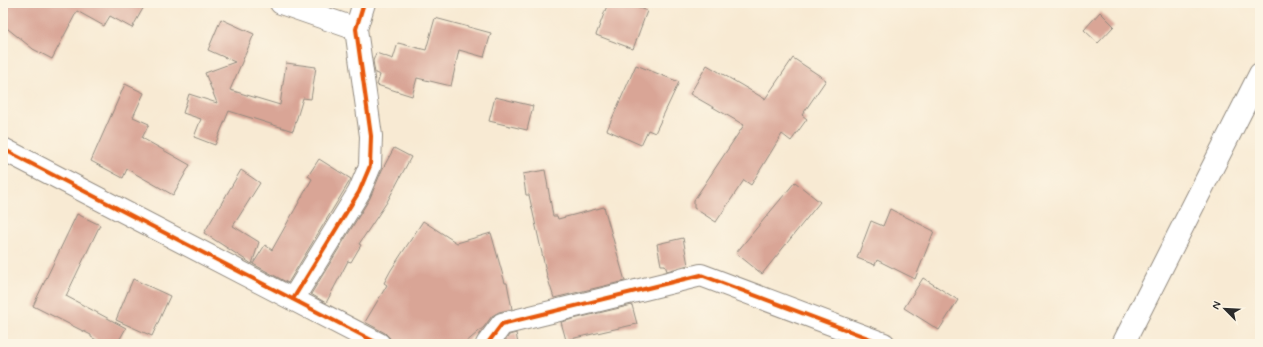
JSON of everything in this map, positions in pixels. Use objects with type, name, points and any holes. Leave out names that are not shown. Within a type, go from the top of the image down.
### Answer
[{"type":"street","points":[[281,3],[356,29]]},
{"type":"street","points":[[292,299],[360,192],[370,166],[371,136],[356,29],[364,3]]},
{"type":"street","points":[[1123,344],[1260,74]]},
{"type":"street","points":[[3,149],[379,344]]},
{"type":"street","points":[[487,344],[502,324],[701,275],[884,344]]},
{"type":"building","points":[[3,3],[146,3],[132,28],[110,16],[104,26],[77,11],[52,59],[33,49],[3,25]]},
{"type":"building","points":[[608,3],[625,3],[647,11],[633,49],[596,35]]},
{"type":"building","points":[[1100,12],[1114,26],[1098,43],[1084,30]]},
{"type":"building","points":[[435,18],[491,33],[484,57],[459,50],[451,86],[417,78],[412,96],[377,85],[380,75],[375,73],[373,61],[376,53],[393,59],[398,43],[426,50]]},
{"type":"building","points":[[221,19],[254,34],[230,90],[280,105],[286,63],[316,67],[311,99],[303,98],[293,131],[229,111],[215,145],[194,137],[201,119],[183,113],[189,94],[217,103],[205,73],[235,62],[208,50]]},
{"type":"building","points":[[793,58],[826,80],[802,115],[807,119],[791,141],[782,134],[751,185],[744,180],[716,222],[694,208],[694,200],[744,125],[690,94],[707,65],[765,99]]},
{"type":"building","points":[[636,65],[679,82],[655,133],[648,130],[641,145],[607,130]]},
{"type":"building","points":[[125,84],[144,93],[133,117],[149,124],[142,138],[190,165],[173,195],[127,169],[123,178],[91,161]]},
{"type":"building","points":[[495,97],[533,106],[527,130],[489,121]]},
{"type":"building","points":[[394,148],[411,157],[387,202],[359,244],[361,245],[351,262],[348,261],[326,303],[311,294],[370,198],[382,170]]},
{"type":"building","points":[[319,159],[351,179],[288,283],[253,264],[265,245],[272,250],[312,179],[308,176]]},
{"type":"building","points":[[241,170],[260,183],[233,226],[259,242],[252,264],[204,233]]},
{"type":"building","points":[[545,170],[553,216],[557,216],[558,219],[604,207],[625,281],[554,298],[547,276],[529,195],[526,195],[523,174]]},
{"type":"building","points":[[795,182],[820,202],[762,274],[736,253]]},
{"type":"building","points":[[890,209],[934,231],[915,279],[877,260],[875,265],[857,258],[871,221],[883,226]]},
{"type":"building","points":[[77,214],[100,225],[66,296],[126,328],[117,344],[104,344],[91,337],[91,335],[33,306]]},
{"type":"building","points":[[423,221],[457,243],[491,233],[505,283],[507,283],[512,309],[499,312],[492,316],[484,327],[464,344],[391,344],[390,338],[385,333],[365,322],[387,285],[384,283],[391,270]]},
{"type":"building","points":[[683,238],[688,265],[667,271],[665,265],[661,265],[657,244]]},
{"type":"building","points":[[923,278],[958,300],[939,330],[904,308]]},
{"type":"building","points":[[133,279],[170,296],[152,336],[116,320]]},
{"type":"building","points":[[632,305],[637,324],[566,340],[561,322]]},
{"type":"building","points":[[516,333],[518,344],[503,344],[509,335]]},
{"type":"cycle path","points":[[293,299],[359,192],[370,166],[371,136],[356,29],[364,3]]},
{"type":"cycle path","points":[[3,149],[379,344]]},
{"type":"cycle path","points":[[487,344],[502,324],[701,275],[884,344]]}]
